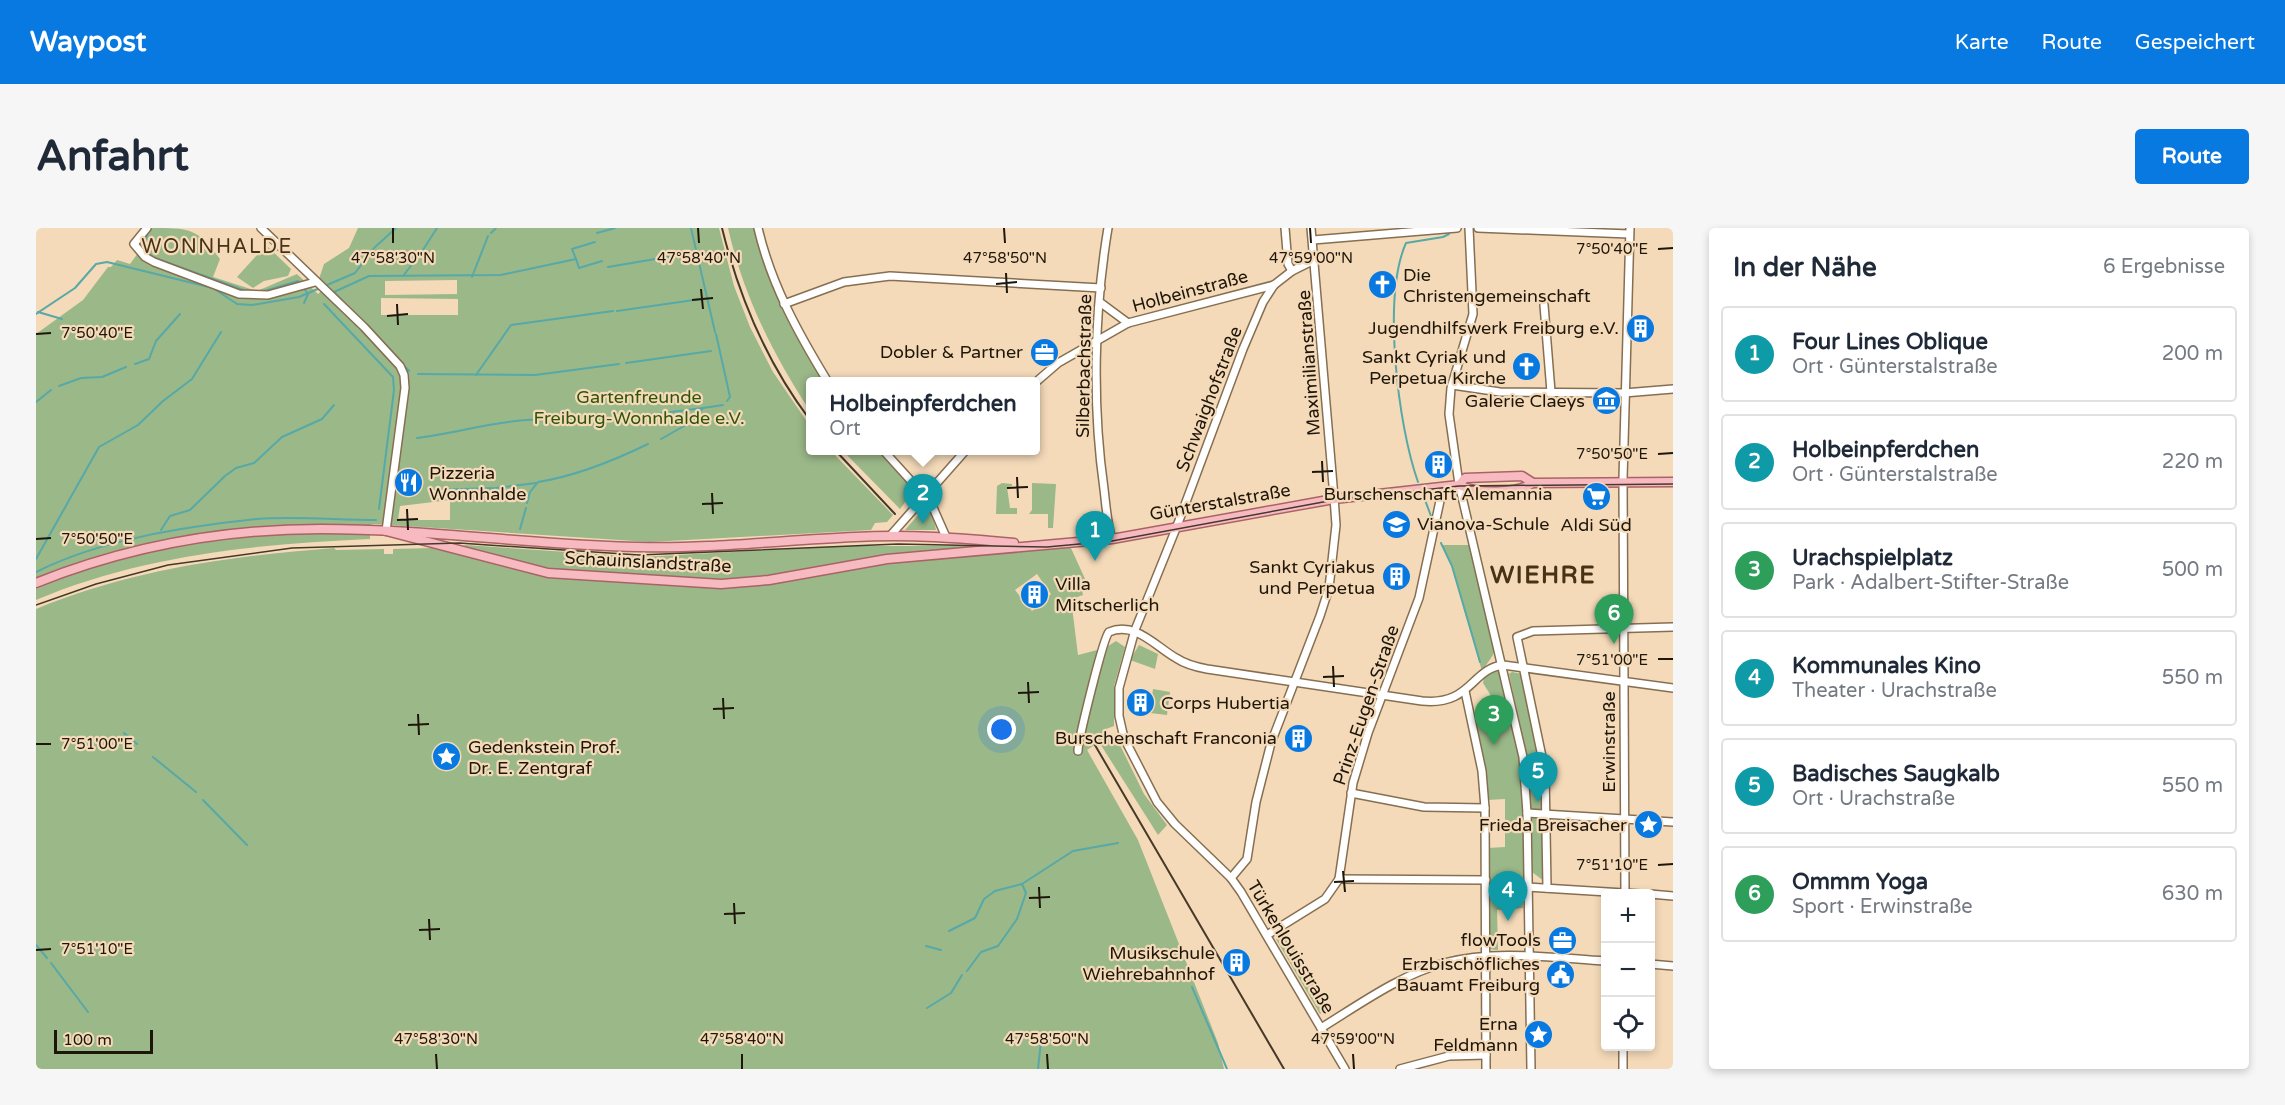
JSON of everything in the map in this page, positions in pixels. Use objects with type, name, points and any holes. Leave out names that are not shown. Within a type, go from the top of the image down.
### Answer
[{"type":"main road","name":"Günterstalstraße","points":[[982,550],[1112,539],[1334,499],[1459,485],[1465,478],[1522,476],[1533,483],[1673,482]]},
{"type":"main road","name":"Schauinslandstraße","points":[[36,583],[103,560],[194,539],[283,530],[386,531],[638,547],[890,536]]},
{"type":"main road","name":"Schauinslandstraße","points":[[386,531],[548,573],[721,584],[768,580],[887,559],[982,550]]},
{"type":"main road","points":[[460,550],[460,541],[470,536]]},
{"type":"main road","name":"Günterstalstraße","points":[[890,536],[946,537],[1023,545]]},
{"type":"street","points":[[147,228],[134,244],[145,257],[239,294],[268,295],[316,283]]},
{"type":"street","points":[[261,228],[322,290],[364,327],[405,375],[386,531]]},
{"type":"street","points":[[758,228],[784,304],[806,347],[825,377]]},
{"type":"street","name":"Silberbachstraße","points":[[1108,228],[1101,288],[1095,394],[1098,451],[1112,539]]},
{"type":"street","points":[[1285,228],[1288,264],[1292,271]]},
{"type":"street","name":"Maximilianstraße","points":[[1231,878],[1247,858],[1263,772],[1329,588],[1336,525],[1318,281],[1312,261],[1311,228]]},
{"type":"street","points":[[1313,240],[1457,228]]},
{"type":"street","points":[[1469,228],[1474,304],[1452,384],[1449,414],[1464,508],[1520,735],[1527,813],[1531,1069]]},
{"type":"street","points":[[1478,228],[1629,231]]},
{"type":"street","name":"Erwinstraße","points":[[1625,889],[1624,393],[1629,231]]},
{"type":"street","name":"Holbeinstraße","points":[[1040,378],[1058,363],[1128,322],[1274,285],[1292,271],[1312,261]]},
{"type":"street","points":[[784,304],[844,282],[890,276],[1101,288]]},
{"type":"street","name":"Schwaighofstraße","points":[[1177,526],[1243,348],[1263,302],[1274,285]]},
{"type":"street","points":[[1101,303],[1128,322]]},
{"type":"street","points":[[1544,305],[1551,392]]},
{"type":"street","points":[[1452,384],[1500,392],[1624,393],[1673,389]]},
{"type":"street","points":[[888,455],[927,497],[946,537]]},
{"type":"street","points":[[890,536],[962,455]]},
{"type":"street","name":"Prinz-Eugen-Straße","points":[[1339,879],[1351,793],[1360,758],[1422,590],[1443,487]]},
{"type":"street","name":"Türkenlouisstraße","points":[[1177,526],[1135,630],[1119,688],[1119,716],[1127,748],[1156,802],[1174,824],[1231,878],[1345,1069]]},
{"type":"street","points":[[1547,888],[1548,814],[1540,740],[1517,637],[1533,631],[1673,627]]},
{"type":"street","points":[[1078,751],[1079,735],[1106,636],[1115,629],[1135,630],[1172,656],[1192,666],[1383,696],[1441,702],[1465,692],[1492,667],[1503,665],[1673,688]]},
{"type":"street","points":[[1465,692],[1482,771],[1485,808],[1486,1069]]},
{"type":"street","points":[[1351,793],[1424,807],[1485,808]]},
{"type":"street","points":[[1527,813],[1673,822]]},
{"type":"street","points":[[1267,935],[1325,899],[1339,879],[1486,880]]},
{"type":"street","points":[[1527,887],[1601,891]]},
{"type":"street","points":[[1655,894],[1673,896]]},
{"type":"street","points":[[1321,1028],[1413,975],[1455,961],[1528,957],[1601,961]]},
{"type":"street","points":[[1655,964],[1673,966]]},
{"type":"street","points":[[1623,1051],[1623,1069]]},
{"type":"street","points":[[1400,1069],[1422,1061],[1449,1056],[1486,1055]]},
{"type":"street","points":[[1422,1061],[1424,1069]]},
{"type":"green space","name":"Gartenfreunde Freiburg-Wonnhalde e.V.","points":[[152,228],[175,228],[192,232],[205,241],[220,259],[213,277],[257,291],[297,274],[318,294],[325,288],[319,279],[324,264],[349,248],[358,228],[719,228],[734,286],[750,327],[773,372],[806,420],[806,455],[835,455],[893,515],[887,522],[875,523],[871,530],[650,542],[374,524],[370,525],[370,539],[285,544],[200,554],[117,572],[36,600],[36,334],[83,300],[108,267],[111,267],[117,260],[130,264],[141,249],[140,242]],"holes":[[[457,280],[457,294],[385,295],[385,281]],[[381,298],[458,299],[458,315],[381,315]],[[450,500],[450,520],[398,520],[400,506]]]},
{"type":"green space","points":[[728,228],[756,228],[774,289],[792,327],[822,377],[806,377],[806,404],[761,323],[734,253]]},
{"type":"green space","points":[[266,245],[291,269],[288,276],[264,281],[253,288],[237,277]]},
{"type":"green space","points":[[847,455],[884,455],[907,479],[913,492],[900,509]]},
{"type":"green space","points":[[1002,483],[1012,484],[1007,487],[1010,508],[1017,508],[1017,514],[996,514],[997,486]]},
{"type":"green space","points":[[1032,483],[1056,484],[1053,528],[1048,528],[1048,514],[1029,514],[1032,510]]},
{"type":"green space","points":[[925,507],[932,512],[936,530],[905,530]]},
{"type":"green space","points":[[465,545],[641,557],[844,546],[1070,546],[1086,581],[1081,585],[1083,595],[1071,599],[1078,655],[1105,648],[1116,641],[1125,647],[1114,686],[1114,726],[1106,729],[1109,740],[1117,739],[1144,794],[1167,825],[1158,835],[1099,742],[1087,750],[1138,840],[1218,1043],[1224,1069],[36,1069],[36,609],[72,595],[146,574],[258,555],[334,548],[336,550],[384,549],[384,554],[393,554],[393,549],[432,548],[459,554]],"holes":[[[1037,574],[1051,594],[1032,611],[1015,590]]]},
{"type":"green space","points":[[1442,545],[1470,545],[1494,648],[1493,655],[1482,671],[1451,565]]},
{"type":"green space","points":[[1139,645],[1158,654],[1155,669],[1130,660]]},
{"type":"green space","points":[[1494,669],[1502,673],[1519,755],[1523,805],[1523,908],[1497,910],[1498,950],[1488,949],[1487,848],[1505,847],[1505,799],[1487,800],[1477,724],[1495,723],[1493,699],[1483,683],[1484,678]]},
{"type":"green space","points":[[1512,672],[1522,674],[1543,772],[1544,881],[1532,872],[1529,769],[1509,674]]},
{"type":"green space","points":[[1153,689],[1170,692],[1167,715],[1150,713]]},
{"type":"green space","points":[[1286,934],[1329,1008],[1320,1014],[1276,939]]},
{"type":"waterway","points":[[36,314],[75,288],[96,264],[107,262],[213,288],[237,304],[252,305],[299,297],[355,273],[374,248],[396,228]]},
{"type":"waterway","points":[[421,253],[437,228]]},
{"type":"waterway","points":[[491,233],[496,228]]},
{"type":"waterway","points":[[597,233],[615,228]]},
{"type":"waterway","points":[[691,228],[715,332]]},
{"type":"waterway","points":[[1418,482],[1404,429],[1399,396],[1394,328],[1395,295],[1399,266],[1406,243],[1449,234]]},
{"type":"waterway","points":[[147,235],[144,246],[152,257],[246,291]]},
{"type":"waterway","points":[[472,277],[488,236]]},
{"type":"waterway","points":[[334,292],[369,276],[501,275],[576,259],[572,249],[595,242]]},
{"type":"waterway","points":[[608,267],[691,253]]},
{"type":"waterway","points":[[403,276],[417,258]]},
{"type":"waterway","points":[[576,259],[579,268],[602,261]]},
{"type":"waterway","points":[[261,292],[298,281]]},
{"type":"waterway","points":[[304,303],[308,294],[305,290]]},
{"type":"waterway","points":[[335,293],[346,305]]},
{"type":"waterway","points":[[617,311],[701,299]]},
{"type":"waterway","points":[[324,304],[393,377],[394,390],[379,509]]},
{"type":"waterway","points":[[476,375],[511,325],[613,311]]},
{"type":"waterway","points":[[38,312],[62,319]]},
{"type":"waterway","points":[[135,364],[149,359],[156,341],[180,314]]},
{"type":"waterway","points":[[36,559],[99,447],[138,425],[163,401],[192,379],[221,332]]},
{"type":"waterway","points":[[716,334],[730,397],[727,401]]},
{"type":"waterway","points":[[385,345],[409,371]]},
{"type":"waterway","points":[[626,363],[711,351]]},
{"type":"waterway","points":[[418,374],[535,375],[619,364]]},
{"type":"waterway","points":[[59,386],[81,378],[102,377],[126,367]]},
{"type":"waterway","points":[[36,402],[51,390]]},
{"type":"waterway","points":[[161,530],[170,516],[190,510],[236,468],[254,463],[282,437],[322,419],[334,405]]},
{"type":"waterway","points":[[661,439],[693,421],[703,408],[723,405]]},
{"type":"waterway","points":[[632,417],[703,408]]},
{"type":"waterway","points":[[417,438],[526,420],[602,420],[628,417]]},
{"type":"waterway","points":[[527,503],[530,492],[538,482],[594,467],[648,444]]},
{"type":"waterway","points":[[431,490],[496,488],[536,483]]},
{"type":"waterway","points":[[1425,500],[1431,516]]},
{"type":"waterway","points":[[520,529],[526,508]]},
{"type":"waterway","points":[[36,572],[88,551],[116,543],[201,526],[272,518],[376,520]]},
{"type":"waterway","points":[[1441,543],[1452,566],[1480,662]]},
{"type":"waterway","points":[[124,733],[137,744]]},
{"type":"waterway","points":[[153,757],[196,792]]},
{"type":"waterway","points":[[203,800],[247,845]]},
{"type":"waterway","points":[[949,931],[975,918],[984,899],[995,891],[1022,884],[1073,851],[1118,843]]},
{"type":"waterway","points":[[967,971],[981,952],[998,946],[1017,919],[1026,893],[1022,884]]},
{"type":"waterway","points":[[36,945],[47,958]]},
{"type":"waterway","points":[[926,946],[941,950]]},
{"type":"waterway","points":[[51,963],[88,1012]]},
{"type":"waterway","points":[[927,1008],[951,993],[962,975]]},
{"type":"waterway","points":[[1192,987],[1227,1069]]},
{"type":"waterway","points":[[1038,1069],[1041,1041]]},
{"type":"tram line","points":[[36,605],[96,584],[168,565],[292,548],[459,543],[639,555],[898,544],[1047,547],[1112,541],[1334,500],[1459,486],[1673,484]]},
{"type":"railway","points":[[722,228],[737,279],[756,328],[780,376],[806,414]]},
{"type":"railway","points":[[840,455],[895,514]]},
{"type":"railway","points":[[1092,740],[1284,1069]]},
{"type":"place","name":"Die Christengemeinschaft","points":[[1382,285]]},
{"type":"place","name":"Jugendhilfswerk Freiburg e.V.","points":[[1640,328]]},
{"type":"place","name":"Dobler & Partner","points":[[1044,352]]},
{"type":"place","name":"Sankt Cyriak und Perpetua Kirche","points":[[1527,367]]},
{"type":"place","name":"Galerie Claeys","points":[[1606,401]]},
{"type":"place","name":"Burschenschaft Alemannia","points":[[1438,465]]},
{"type":"place","name":"Pizzeria Wonnhalde","points":[[408,483]]},
{"type":"place","name":"Aldi Süd","points":[[1596,496]]},
{"type":"place","name":"Holbeinpferdchen","points":[[923,524]]},
{"type":"place","name":"Vianova-Schule","points":[[1396,524]]},
{"type":"place","name":"Four Lines Oblique","points":[[1095,561]]},
{"type":"place","name":"Sankt Cyriakus und Perpetua","points":[[1396,577]]},
{"type":"place","name":"Villa Mitscherlich","points":[[1034,594]]},
{"type":"place","name":"Ommm Yoga","points":[[1614,644]]},
{"type":"place","name":"Corps Hubertia","points":[[1140,703]]},
{"type":"place","name":"Burschenschaft Franconia","points":[[1298,738]]},
{"type":"place","name":"Urachspielplatz","points":[[1494,745]]},
{"type":"place","name":"Gedenkstein Prof. Dr. E. Zentgraf","points":[[447,757]]},
{"type":"place","name":"Badisches Saugkalb","points":[[1538,802]]},
{"type":"place","name":"Frieda Breisacher","points":[[1648,825]]},
{"type":"place","name":"Kommunales Kino","points":[[1508,921]]},
{"type":"place","name":"flowTools","points":[[1562,940]]},
{"type":"place","name":"Musikschule Wiehrebahnhof","points":[[1236,963]]},
{"type":"place","name":"Erzbischöfliches Bauamt Freiburg","points":[[1561,974]]},
{"type":"place","name":"Erna Feldmann","points":[[1539,1034]]},
{"type":"district","name":"WONNHALDE","points":[[217,246]]},
{"type":"district","name":"WIEHRE","points":[[1543,575]]}]
